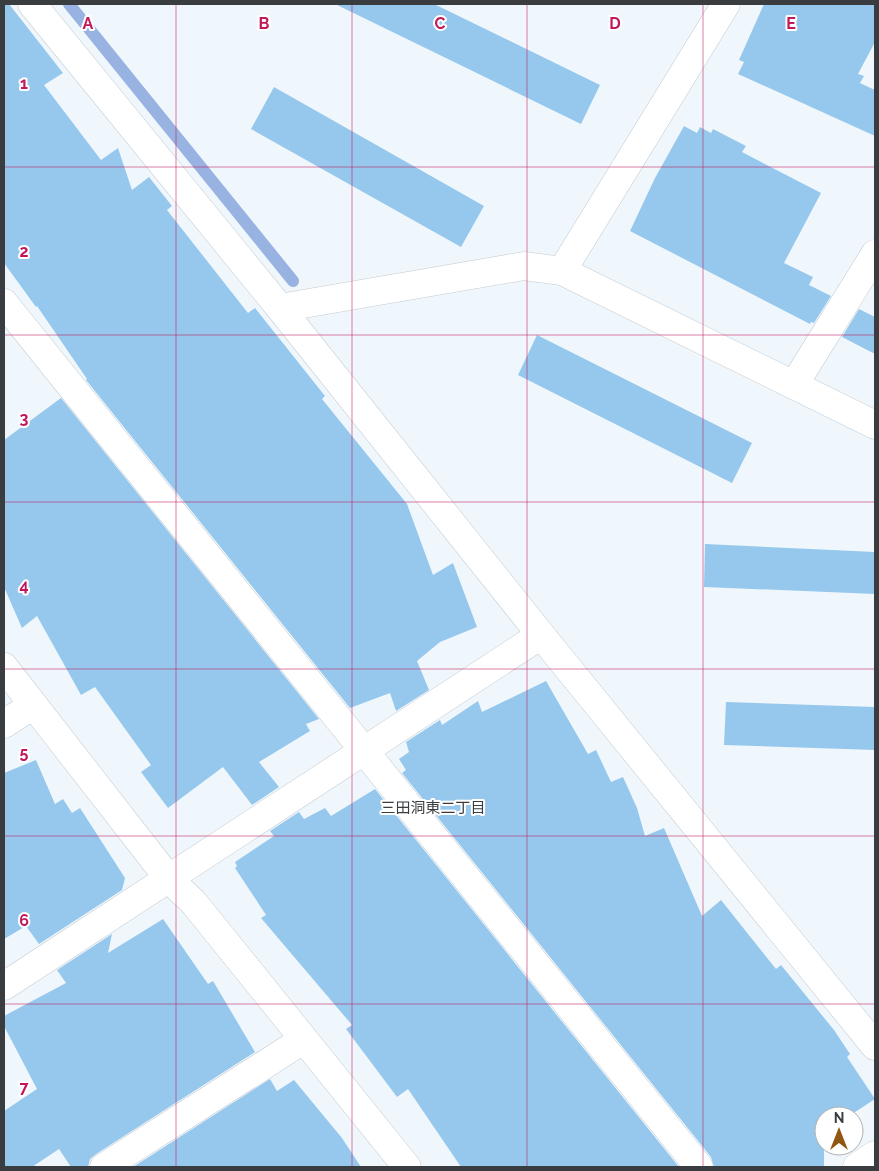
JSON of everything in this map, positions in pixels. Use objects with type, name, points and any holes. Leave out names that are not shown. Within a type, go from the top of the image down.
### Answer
[{"type":"street","points":[[32,4],[280,308],[541,635],[875,1046]]},
{"type":"street","points":[[562,270],[726,4]]},
{"type":"street","points":[[794,385],[875,254]]},
{"type":"street","points":[[280,308],[524,266],[562,270],[875,425]]},
{"type":"street","points":[[4,303],[699,1167]]},
{"type":"street","points":[[4,986],[541,635]]},
{"type":"street","points":[[4,667],[169,879],[194,903],[407,1167]]},
{"type":"street","points":[[4,724],[33,705]]},
{"type":"street","points":[[104,1167],[303,1040]]},
{"type":"street","points":[[857,1167],[875,1155]]},
{"type":"building","points":[[4,4],[9,4],[63,73],[44,85],[101,160],[118,148],[132,190],[149,177],[172,206],[167,210],[248,313],[255,308],[325,396],[322,399],[407,504],[433,575],[453,563],[477,627],[440,642],[417,661],[429,690],[396,711],[390,693],[350,708],[86,380],[37,306],[4,263]]},
{"type":"building","points":[[335,4],[434,4],[600,85],[581,124]]},
{"type":"building","points":[[764,4],[875,4],[875,42],[858,74],[864,76],[860,83],[875,90],[875,136],[738,74],[744,62],[739,60]]},
{"type":"building","points":[[274,87],[484,206],[461,247],[251,129]]},
{"type":"building","points":[[684,126],[697,133],[700,127],[711,133],[713,129],[746,146],[742,152],[821,193],[784,263],[813,277],[809,285],[831,296],[814,323],[811,322],[810,324],[630,231],[655,178]]},
{"type":"building","points":[[859,309],[875,317],[875,354],[842,337]]},
{"type":"building","points":[[537,335],[752,443],[732,483],[518,375]]},
{"type":"building","points":[[61,398],[319,719],[306,724],[310,731],[259,762],[279,787],[252,805],[223,767],[168,808],[141,772],[151,765],[95,687],[81,695],[37,616],[22,628],[4,587],[4,440]]},
{"type":"building","points":[[705,544],[875,552],[875,594],[704,587]]},
{"type":"building","points":[[546,681],[588,754],[596,750],[611,782],[623,777],[637,808],[645,836],[664,828],[702,916],[721,900],[776,969],[781,965],[834,1030],[850,1054],[847,1057],[875,1099],[864,1106],[814,1106],[814,1156],[824,1156],[824,1167],[714,1167],[711,1157],[402,773],[406,770],[399,759],[409,752],[406,742],[440,720],[442,725],[478,701],[482,712]]},
{"type":"building","points":[[726,702],[875,707],[875,750],[724,745]]},
{"type":"building","points":[[36,760],[55,804],[63,799],[72,813],[80,808],[125,878],[122,890],[39,944],[26,926],[4,939],[4,773]]},
{"type":"building","points":[[375,789],[679,1167],[461,1167],[408,1089],[397,1097],[346,1029],[352,1025],[261,918],[266,915],[235,868],[237,866],[235,862],[274,836],[270,831],[299,812],[304,819],[325,808],[331,816]]},
{"type":"building","points":[[163,919],[208,984],[213,981],[255,1052],[96,1154],[90,1159],[88,1167],[71,1167],[59,1149],[32,1167],[4,1167],[4,1111],[37,1089],[4,1026],[4,1016],[66,983],[57,970],[112,934],[108,953]]},
{"type":"building","points":[[270,1079],[277,1091],[294,1080],[342,1138],[361,1167],[133,1167]]},
{"type":"waterway","points":[[69,4],[293,281]]},
{"type":"district","name":"三田洞東二丁目","points":[[433,808]]}]
